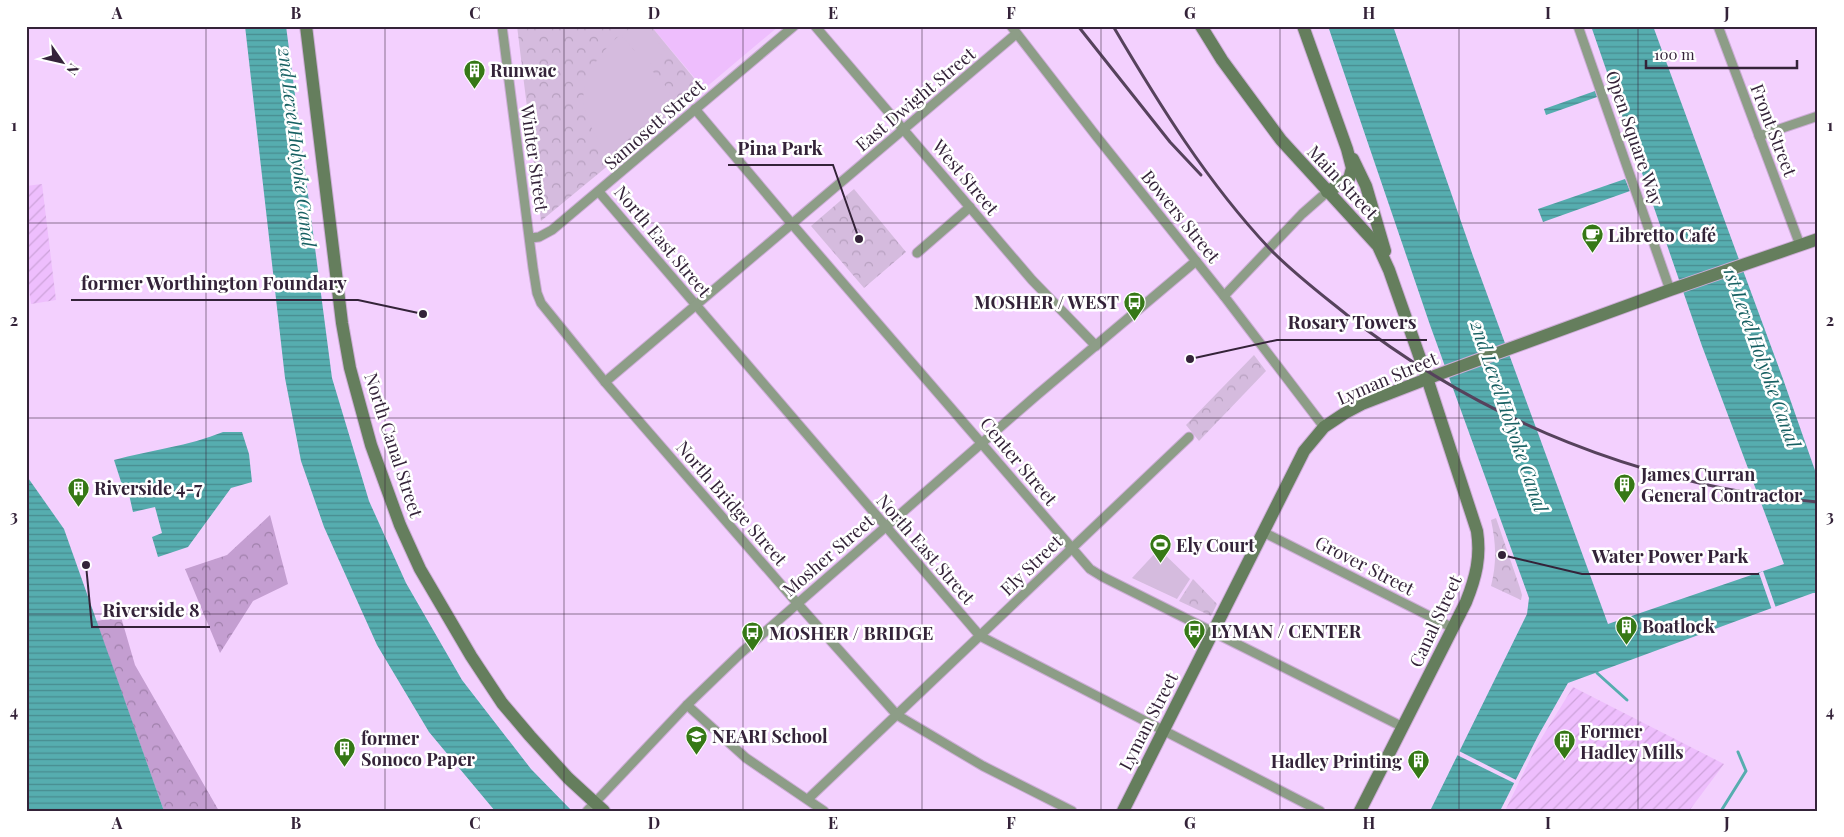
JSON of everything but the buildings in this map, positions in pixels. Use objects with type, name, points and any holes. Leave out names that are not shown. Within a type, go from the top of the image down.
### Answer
[{"type":"street","name":"North Canal Street","points":[[306,26],[342,323],[350,368],[371,445],[400,525],[420,569],[446,615],[502,702],[595,808]]},
{"type":"street","name":"Winter Street","points":[[502,26],[537,293]]},
{"type":"street","name":"Samosett Street","points":[[530,238],[538,237],[552,230],[600,192],[695,108],[794,26]]},
{"type":"street","name":"West Street","points":[[816,26],[1032,280],[1096,346]]},
{"type":"street","name":"Main Street","points":[[1201,26],[1222,60],[1267,123],[1327,192],[1374,240],[1389,270],[1427,378]]},
{"type":"street","points":[[1224,296],[1302,214],[1327,192],[1343,184],[1352,174],[1347,148],[1303,26]]},
{"type":"street","name":"Open Square Way","points":[[1578,26],[1674,288]]},
{"type":"street","name":"Front Street","points":[[1720,27],[1800,245]]},
{"type":"street","name":"East Dwight Street","points":[[605,382],[904,129],[1014,30]]},
{"type":"street","name":"Bowers Street","points":[[1014,30],[1224,296],[1324,427]]},
{"type":"street","name":"Center Street","points":[[695,108],[792,224],[1090,569],[1403,727]]},
{"type":"street","points":[[1759,136],[1818,116]]},
{"type":"street","points":[[1347,148],[1366,186],[1381,235],[1389,270]]},
{"type":"street","name":"North East Street","points":[[600,192],[980,636],[1320,811]]},
{"type":"street","points":[[917,254],[970,207]]},
{"type":"street","name":"Lyman Street","points":[[1123,811],[1304,451],[1324,427],[1362,404],[1427,378],[1674,288],[1818,239]]},
{"type":"street","name":"Mosher Street","points":[[595,808],[687,705],[742,652],[982,443],[1196,261]]},
{"type":"street","name":"North Bridge Street","points":[[537,293],[541,303],[553,320],[605,382],[897,715],[983,766],[1072,811]]},
{"type":"street","name":"Canal Street","points":[[1360,811],[1453,628],[1475,579],[1479,548],[1477,530],[1427,378]]},
{"type":"street","name":"Ely Street","points":[[808,799],[1189,437]]},
{"type":"street","name":"Grover Street","points":[[1262,532],[1453,628]]},
{"type":"street","points":[[687,705],[746,758],[824,811]]},
{"type":"shaded area","points":[[651,26],[779,26],[704,89]]},
{"type":"shaded area","points":[[42,184],[56,300],[31,304],[26,266],[26,186]]},
{"type":"shaded area","points":[[1573,687],[1724,764],[1689,811],[1505,811],[1536,747]]},
{"type":"green space","points":[[517,26],[651,26],[702,88],[541,221]]},
{"type":"green space","points":[[633,26],[645,26],[665,51],[648,66],[670,91],[668,103],[608,156],[587,116],[583,99],[584,89],[587,78],[598,59],[620,35],[635,51],[622,35]]},
{"type":"green space","points":[[854,189],[906,252],[864,288],[811,226]]},
{"type":"green space","points":[[1254,355],[1266,371],[1199,441],[1186,425]]},
{"type":"green space","points":[[270,515],[288,584],[253,601],[220,653],[185,569],[227,555]]},
{"type":"green space","points":[[1496,518],[1520,588],[1521,600],[1491,586],[1495,553],[1491,520]]},
{"type":"green space","name":"Ely Court","points":[[1159,549],[1190,579],[1177,599],[1132,578]]},
{"type":"green space","points":[[1193,579],[1217,604],[1211,616],[1179,601]]},
{"type":"green space","points":[[121,617],[135,665],[219,811],[164,811],[96,621]]},
{"type":"water","name":"2nd Level Holyoke Canal","points":[[245,26],[286,26],[332,378],[369,501],[406,583],[462,680],[531,769],[572,811],[495,811],[429,732],[377,645],[324,527],[301,461],[285,378]]},
{"type":"water","points":[[1328,26],[1393,26],[1473,256],[1608,624],[1784,564],[1702,346],[1591,26],[1653,26],[1818,479],[1818,593],[1813,593],[1568,683],[1538,736],[1500,811],[1430,811],[1527,614],[1529,598],[1430,325]]},
{"type":"water","points":[[1595,91],[1597,97],[1546,115],[1544,109]]},
{"type":"water","points":[[1625,179],[1630,191],[1543,222],[1538,209]]},
{"type":"water","points":[[223,432],[242,432],[249,454],[252,482],[231,488],[188,547],[158,557],[152,537],[162,533],[155,507],[133,512],[128,490],[124,491],[114,460],[197,441]]},
{"type":"water","points":[[26,475],[64,529],[164,811],[26,811]]},
{"type":"pier","points":[[1763,571],[1776,608],[1772,610],[1759,573]]},
{"type":"pier","points":[[1459,751],[1518,781],[1516,784],[1457,755]]},
{"type":"waterway","points":[[1597,673],[1627,700]]},
{"type":"waterway","points":[[1721,811],[1746,771],[1738,752]]},
{"type":"railway","points":[[1078,26],[1170,142],[1201,175]]},
{"type":"railway","points":[[1113,26],[1185,142],[1246,223],[1297,275],[1399,353],[1454,387],[1511,417],[1569,443],[1629,464],[1691,481],[1754,494],[1818,502]]},
{"type":"place","name":"Runwac","points":[[474,89]]},
{"type":"place","name":"Pina Park","points":[[859,239]]},
{"type":"place","name":"Libretto Café","points":[[1592,254]]},
{"type":"place","name":"former Worthington Foundary","points":[[423,314]]},
{"type":"place","name":"MOSHER / WEST","points":[[1135,321]]},
{"type":"place","name":"Rosary Towers","points":[[1190,359]]},
{"type":"place","name":"James Curran General Contractor","points":[[1625,503]]},
{"type":"place","name":"Riverside 4-7","points":[[78,507]]},
{"type":"place","name":"Water Power Park","points":[[1502,555]]},
{"type":"place","name":"Ely Court","points":[[1160,564]]},
{"type":"place","name":"Riverside 8","points":[[86,565]]},
{"type":"place","name":"Boatlock","points":[[1626,645]]},
{"type":"place","name":"LYMAN / CENTER","points":[[1195,650]]},
{"type":"place","name":"MOSHER / BRIDGE","points":[[753,652]]},
{"type":"place","name":"NEARI School","points":[[696,755]]},
{"type":"place","name":"Former Hadley Mills","points":[[1564,760]]},
{"type":"place","name":"former Sonoco Paper","points":[[345,767]]},
{"type":"place","name":"Hadley Printing","points":[[1418,780]]},
{"type":"water label","name":"1st Level Holyoke Canal","points":[[1763,357]]}]
